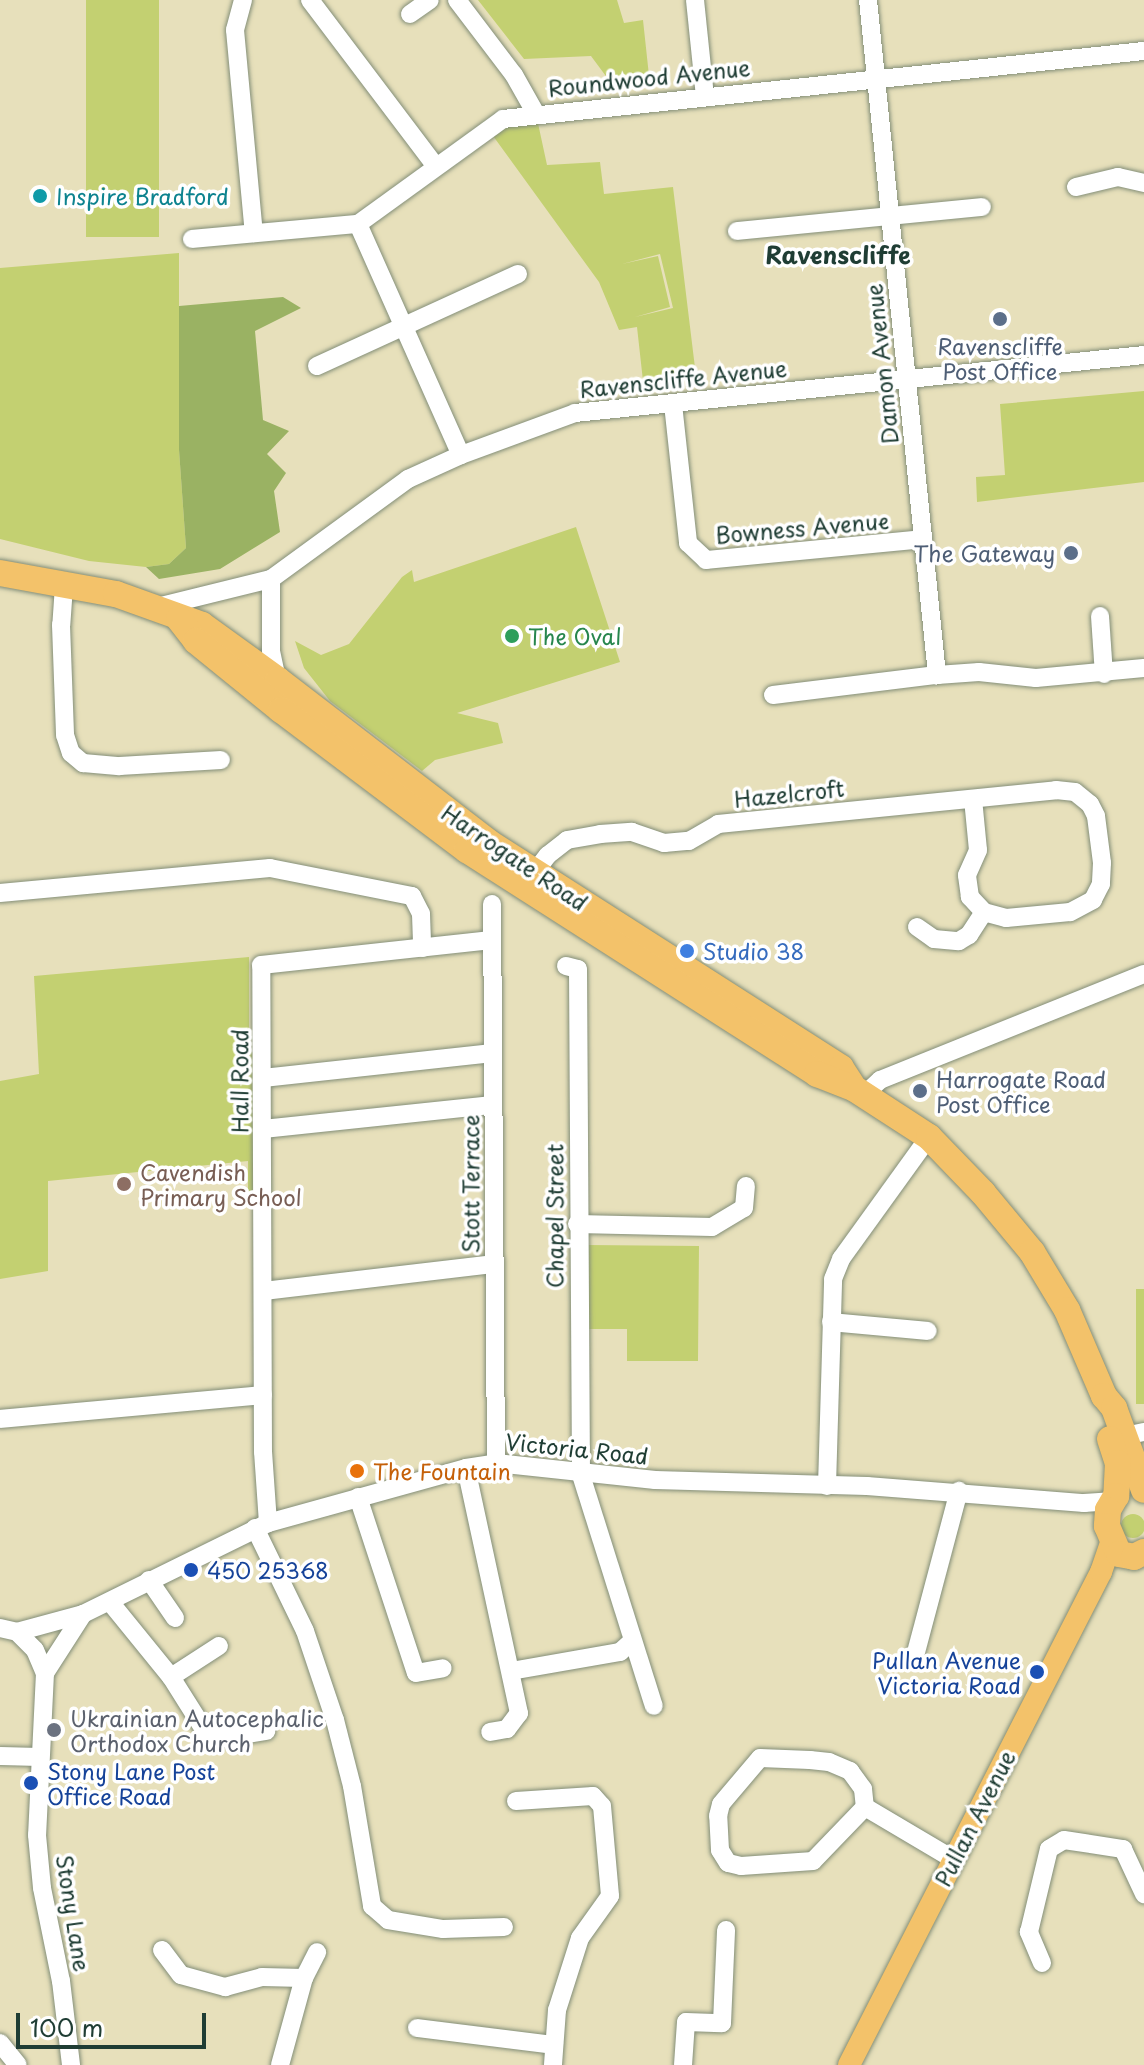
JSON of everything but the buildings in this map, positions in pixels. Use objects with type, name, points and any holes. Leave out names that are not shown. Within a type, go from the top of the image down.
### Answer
[{"type":"highway","name":"Harrogate Road","points":[[0,573],[116,594],[202,625],[278,680],[415,788],[535,872],[841,1068],[860,1092]]},
{"type":"highway","name":"Harrogate Road","points":[[168,613],[196,641],[281,710],[467,850],[817,1074],[860,1092],[929,1137],[983,1193],[1032,1252],[1067,1310],[1104,1396],[1102,1415],[1132,1444],[1144,1490]]},
{"type":"highway","name":"Harrogate Road","points":[[1121,1540],[1118,1458],[1132,1444]]},
{"type":"highway","points":[[1121,1540],[1144,1503]]},
{"type":"main road","name":"Pullan Avenue","points":[[849,2065],[953,1859],[1121,1540]]},
{"type":"street","points":[[243,0],[235,30],[254,233]]},
{"type":"street","points":[[310,0],[435,165]]},
{"type":"street","points":[[410,14],[430,0]]},
{"type":"street","points":[[457,0],[514,75],[536,114]]},
{"type":"street","points":[[695,0],[705,96]]},
{"type":"street","name":"Damon Avenue","points":[[868,0],[937,675]]},
{"type":"street","name":"Roundwood Avenue","points":[[358,224],[435,165],[503,119],[876,77],[1144,51]]},
{"type":"street","points":[[1076,187],[1118,177],[1144,183]]},
{"type":"street","points":[[737,231],[982,207]]},
{"type":"street","points":[[192,239],[358,224],[461,455]]},
{"type":"street","points":[[317,366],[518,274]]},
{"type":"street","name":"Ravenscliffe Avenue","points":[[168,613],[271,579],[408,479],[461,455],[575,413],[1144,355]]},
{"type":"street","name":"Bowness Avenue","points":[[673,404],[688,543],[706,560],[923,539]]},
{"type":"street","points":[[271,579],[271,651],[281,710]]},
{"type":"street","points":[[64,586],[61,625],[65,735],[71,753],[83,763],[120,766],[221,760]]},
{"type":"street","points":[[1100,616],[1104,674]]},
{"type":"street","points":[[773,695],[937,675],[979,672],[1036,678],[1144,668]]},
{"type":"street","name":"Hazelcroft","points":[[535,872],[548,855],[567,840],[600,834],[632,832],[664,843],[689,841],[718,824],[1056,790],[1075,792],[1090,804],[1096,816],[1102,863],[1101,884],[1093,900],[1070,912],[1006,918],[984,912]]},
{"type":"street","points":[[917,927],[934,939],[959,941],[969,935],[984,912],[970,897],[967,875],[978,850],[973,799]]},
{"type":"street","points":[[0,893],[233,870],[284,870],[412,896],[421,914],[422,948]]},
{"type":"street","name":"Stott Terrace","points":[[492,904],[496,1463]]},
{"type":"street","name":"Hall Road","points":[[262,1526],[264,1291],[261,965],[492,940]]},
{"type":"street","name":"Chapel Street","points":[[566,966],[578,969],[577,1224],[581,1475],[631,1642],[654,1706]]},
{"type":"street","points":[[860,1092],[880,1080],[1144,974]]},
{"type":"street","points":[[263,1078],[493,1053]]},
{"type":"street","points":[[263,1129],[493,1105]]},
{"type":"street","points":[[827,1486],[833,1279],[841,1259],[929,1137]]},
{"type":"street","points":[[577,1224],[712,1227],[744,1208],[746,1186]]},
{"type":"street","points":[[264,1291],[494,1264]]},
{"type":"street","points":[[831,1322],[928,1331]]},
{"type":"street","points":[[0,1419],[263,1395]]},
{"type":"street","name":"Victoria Road","points":[[8,1630],[83,1614],[262,1526],[358,1497],[496,1463],[538,1466],[581,1475],[959,1491],[1084,1503],[1121,1540]]},
{"type":"street","points":[[466,1468],[519,1713],[507,1729],[490,1732]]},
{"type":"street","points":[[915,1656],[959,1491]]},
{"type":"street","points":[[358,1497],[416,1673],[443,1668]]},
{"type":"street","points":[[262,1526],[305,1631],[335,1720],[352,1786],[372,1906],[388,1920],[443,1929],[504,1927]]},
{"type":"street","points":[[149,1580],[175,1618]]},
{"type":"street","points":[[110,1602],[171,1677],[205,1731],[216,1739],[266,1731]]},
{"type":"street","name":"Stony Lane","points":[[71,2065],[61,1981],[42,1888],[37,1835],[45,1673],[83,1614]]},
{"type":"street","points":[[8,1630],[35,1650],[45,1673]]},
{"type":"street","points":[[511,1671],[620,1652],[631,1642]]},
{"type":"street","points":[[171,1677],[219,1646]]},
{"type":"street","points":[[0,1756],[40,1757]]},
{"type":"street","points":[[760,1758],[829,1762],[850,1771],[863,1789],[865,1807],[813,1861],[741,1866],[728,1863],[720,1850],[718,1816],[721,1804],[760,1758]]},
{"type":"street","points":[[516,1801],[593,1796],[602,1806],[610,1896],[580,1938],[557,2010],[553,2065]]},
{"type":"street","points":[[865,1807],[953,1859]]},
{"type":"street","points":[[1042,1963],[1029,1932],[1049,1849],[1064,1840],[1123,1849],[1144,1894]]},
{"type":"street","points":[[683,2065],[686,2022],[722,2023],[726,1930]]},
{"type":"street","points":[[162,1950],[181,1975],[225,1987],[262,1977],[304,1978]]},
{"type":"street","points":[[280,2065],[304,1978],[317,1952]]},
{"type":"street","points":[[417,2028],[554,2045]]},
{"type":"street","points":[[0,2043],[18,2065]]},
{"type":"green space","points":[[86,0],[159,0],[159,237],[86,237]]},
{"type":"green space","points":[[478,0],[617,0],[624,23],[643,20],[650,85],[614,87],[591,56],[524,59]]},
{"type":"green space","points":[[536,114],[547,165],[600,162],[604,194],[673,187],[696,376],[643,381],[637,327],[619,330],[599,282],[488,129]],"holes":[[[660,254],[673,308],[635,317],[670,307],[658,256],[622,264]]]},
{"type":"green space","points":[[179,253],[179,450],[186,548],[169,564],[146,567],[89,561],[0,539],[0,268]]},
{"type":"green space","points":[[283,297],[301,308],[255,331],[263,420],[289,431],[267,454],[286,473],[274,491],[280,532],[220,569],[159,579],[146,567],[169,564],[186,548],[179,450],[179,306]]},
{"type":"green space","points":[[1144,391],[1144,482],[977,502],[976,477],[1005,475],[1000,404]]},
{"type":"green space","name":"The Oval","points":[[576,527],[620,662],[457,713],[498,723],[503,743],[435,760],[422,771],[330,701],[304,668],[295,641],[321,655],[349,644],[402,577],[412,570],[414,582]]},
{"type":"green space","points":[[249,957],[249,1052],[256,1052],[256,1207],[248,1207],[248,1161],[48,1181],[48,1271],[0,1279],[0,1081],[39,1074],[34,976]]},
{"type":"green space","points":[[587,1245],[699,1246],[698,1361],[627,1361],[627,1329],[586,1329]]},
{"type":"green space","points":[[1136,1289],[1144,1289],[1144,1404],[1136,1404]]},
{"type":"green space","points":[[1133,1514],[1142,1517],[1145,1526],[1142,1535],[1133,1538],[1124,1535],[1121,1526],[1124,1517]]},
{"type":"place","name":"Inspire Bradford","points":[[40,196]]},
{"type":"place","name":"Ravenscliffe Post Office","points":[[1000,319]]},
{"type":"place","name":"The Gateway","points":[[1071,553]]},
{"type":"place","name":"The Oval","points":[[512,636]]},
{"type":"place","name":"Studio 38","points":[[687,951]]},
{"type":"place","name":"Harrogate Road Post Office","points":[[920,1091]]},
{"type":"place","name":"Cavendish Primary School","points":[[124,1184]]},
{"type":"place","name":"The Fountain","points":[[357,1471]]},
{"type":"place","name":"450 25368","points":[[191,1570]]},
{"type":"place","name":"Pullan Avenue Victoria Road","points":[[1037,1672]]},
{"type":"place","name":"Ukrainian Autocephalic Orthodox Church","points":[[54,1730]]},
{"type":"place","name":"Stony Lane Post Office Road","points":[[31,1783]]},
{"type":"district","name":"Ravenscliffe","points":[[838,255]]}]
